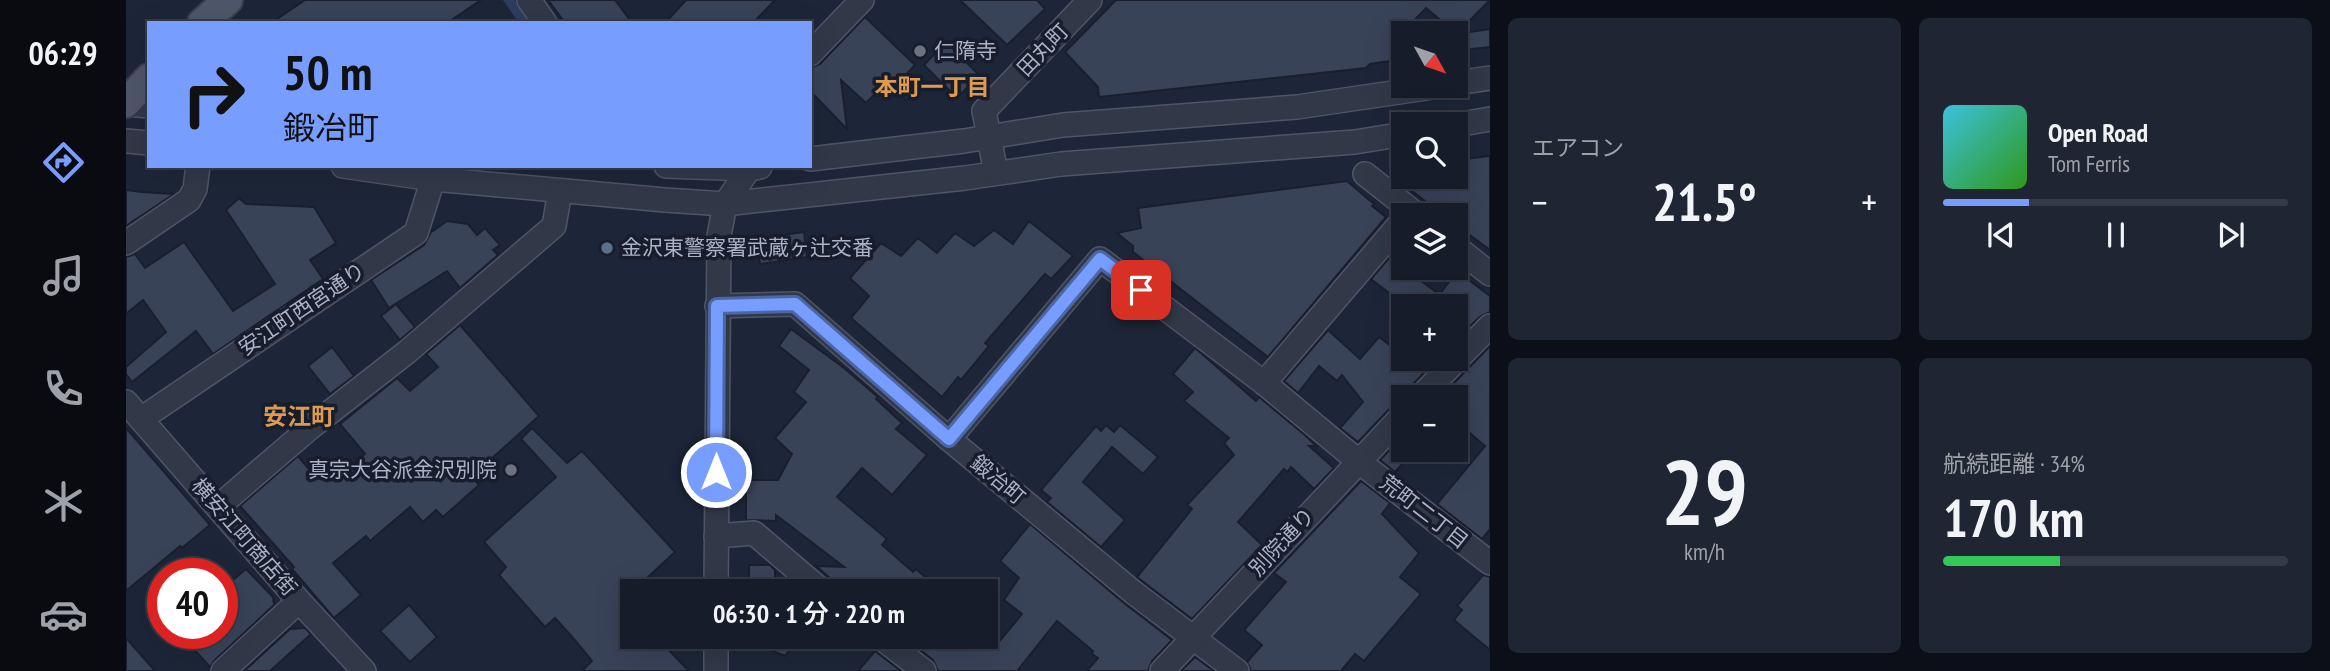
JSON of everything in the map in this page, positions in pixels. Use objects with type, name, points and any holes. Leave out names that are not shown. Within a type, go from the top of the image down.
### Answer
[{"type":"main road","points":[[204,21],[228,0]]},
{"type":"main road","points":[[126,103],[147,80]]},
{"type":"street","points":[[529,0],[544,21]]},
{"type":"street","points":[[812,52],[862,0]]},
{"type":"street","name":"田丸町","points":[[989,137],[984,111],[1090,0]]},
{"type":"street","points":[[1468,81],[1490,78]]},
{"type":"street","points":[[812,159],[1063,125],[1297,107],[1391,93]]},
{"type":"street","points":[[126,103],[147,106]]},
{"type":"street","points":[[1468,123],[1490,119]]},
{"type":"street","points":[[357,168],[433,179],[725,204],[1061,164],[1355,142],[1391,136]]},
{"type":"street","points":[[989,137],[996,173]]},
{"type":"street","points":[[126,141],[147,143]]},
{"type":"street","points":[[126,243],[189,200],[195,190],[198,168]]},
{"type":"street","points":[[716,579],[719,236],[725,204],[753,168]]},
{"type":"street","points":[[1365,174],[1396,203]]},
{"type":"street","name":"安江町西宮通り","points":[[133,410],[416,233],[433,179]]},
{"type":"street","points":[[219,506],[311,427],[407,352],[554,226],[560,191]]},
{"type":"street","points":[[1264,383],[1391,236]]},
{"type":"street","points":[[1468,257],[1490,274]]},
{"type":"street","name":"荒町二丁目","points":[[949,439],[1100,259],[1264,383],[1358,461],[1490,564]]},
{"type":"street","name":"鍛冶町","points":[[717,306],[795,304],[949,439],[1133,592],[1237,671]]},
{"type":"street","points":[[1432,385],[1490,326]]},
{"type":"street","name":"横安江町商店街","points":[[133,410],[299,601],[364,671]]},
{"type":"street","name":"別院通り","points":[[1162,671],[1391,427]]},
{"type":"street","points":[[716,536],[754,533],[809,579]]},
{"type":"street","points":[[223,671],[299,601]]},
{"type":"street","points":[[716,649],[716,671]]},
{"type":"street","points":[[896,649],[924,671]]},
{"type":"water","points":[[503,0],[515,0],[529,21],[518,21]]},
{"type":"building","points":[[305,0],[481,0],[450,21],[274,21]]},
{"type":"building","points":[[548,0],[615,0],[631,21],[564,21]]},
{"type":"building","points":[[686,0],[775,0],[755,21],[667,21]]},
{"type":"building","points":[[960,0],[1037,0],[1045,9],[1007,45]]},
{"type":"building","points":[[1116,0],[1490,0],[1468,22],[1442,21],[1426,8],[1414,21],[1391,21],[1391,61],[1370,64],[1366,68],[1099,97],[1098,87],[1065,52]]},
{"type":"building","points":[[865,17],[915,65],[893,88],[887,82],[866,103],[841,80],[847,129],[812,93],[812,67],[820,64]]},
{"type":"building","points":[[1490,29],[1490,47],[1468,50],[1468,32]]},
{"type":"building","points":[[946,42],[979,75],[957,98],[924,65]]},
{"type":"building","points":[[1490,156],[1490,250],[1468,234],[1468,203],[1428,203],[1409,189],[1468,189],[1468,159]]},
{"type":"building","points":[[1347,181],[1386,217],[1268,357],[1133,252],[1133,246],[1117,233],[1141,228],[1138,208]]},
{"type":"building","points":[[126,190],[142,192],[174,194],[126,226]]},
{"type":"building","points":[[239,198],[246,204],[314,207],[336,243],[310,260],[323,279],[213,354],[196,331],[132,382],[126,374],[126,367],[166,332],[143,300],[126,314],[126,257],[135,254],[145,268],[184,242],[233,311],[275,284],[226,210]]},
{"type":"building","points":[[447,221],[468,224],[477,235],[485,228],[500,245],[493,250],[498,255],[460,288],[447,271],[389,308],[371,280],[424,245],[432,230]]},
{"type":"building","points":[[1029,221],[1073,256],[1051,279],[1045,274],[985,343],[989,346],[961,380],[958,377],[942,397],[851,318],[869,296],[850,278],[881,243],[901,256],[918,238],[937,253],[955,233],[974,246],[994,230],[1013,244]]},
{"type":"building","points":[[804,232],[807,257],[760,264],[757,244],[768,243],[768,237]]},
{"type":"building","points":[[1391,256],[1391,280],[1420,280],[1436,292],[1391,294],[1371,279]]},
{"type":"building","points":[[1468,279],[1490,296],[1490,312],[1469,327],[1468,294],[1440,294],[1450,280]]},
{"type":"building","points":[[396,304],[415,327],[400,340],[381,316]]},
{"type":"building","points":[[460,325],[539,416],[481,468],[483,470],[474,479],[479,485],[443,517],[436,510],[423,522],[410,507],[370,541],[366,536],[333,563],[361,595],[334,618],[292,569],[294,567],[240,506],[298,456],[317,479],[331,468],[338,477],[365,454],[340,424],[397,378],[410,391],[438,367],[426,354]]},
{"type":"building","points":[[791,329],[844,368],[878,397],[876,399],[902,423],[896,429],[927,455],[892,495],[862,468],[837,497],[887,539],[882,545],[913,572],[916,569],[927,579],[831,579],[816,566],[844,567],[776,515],[776,521],[746,520],[746,480],[778,480],[792,454],[775,438],[806,402],[794,392],[809,370],[779,346]]},
{"type":"building","points":[[1328,330],[1360,359],[1379,337],[1391,346],[1391,371],[1425,372],[1412,385],[1391,385],[1391,407],[1358,442],[1340,428],[1363,402],[1342,375],[1337,381],[1319,366],[1298,393],[1284,381]]},
{"type":"building","points":[[1490,346],[1490,529],[1482,539],[1437,504],[1485,446],[1468,431],[1468,385],[1453,384]]},
{"type":"building","points":[[332,347],[354,376],[330,394],[308,366]]},
{"type":"building","points":[[1195,348],[1256,401],[1259,397],[1306,436],[1316,446],[1309,446],[1334,468],[1314,489],[1291,467],[1287,472],[1284,469],[1238,522],[1262,545],[1192,619],[1137,577],[1192,509],[1187,505],[1234,455],[1224,443],[1229,438],[1184,401],[1193,392],[1173,374]]},
{"type":"building","points":[[1106,425],[1114,432],[1120,425],[1158,457],[1143,474],[1112,447],[1083,482],[1125,520],[1101,547],[1047,502],[1051,498],[1041,490],[1096,426],[1101,431]]},
{"type":"building","points":[[126,428],[210,525],[166,558],[147,558],[147,574],[126,591]]},
{"type":"building","points":[[532,428],[567,463],[582,451],[675,552],[646,579],[620,579],[620,649],[668,649],[689,671],[582,671],[592,661],[574,639],[555,618],[545,627],[499,575],[506,567],[484,542],[556,477],[521,439]]},
{"type":"building","points":[[1391,449],[1391,462],[1404,462],[1395,472],[1380,460]]},
{"type":"building","points":[[1361,481],[1390,503],[1382,514],[1419,553],[1400,577],[1421,594],[1364,661],[1355,654],[1341,671],[1251,671],[1247,662],[1262,645],[1244,630],[1286,582],[1274,573]]},
{"type":"building","points":[[1030,524],[1172,640],[1152,661],[1148,671],[1087,671],[1098,658],[1057,621],[1017,671],[938,671],[933,660],[919,649],[998,649],[998,643],[1022,614],[1004,600],[1019,578],[1000,561]]},
{"type":"building","points":[[749,565],[770,565],[775,570],[775,579],[749,579]]},
{"type":"building","points":[[246,569],[273,597],[274,605],[238,639],[238,576]]},
{"type":"building","points":[[1483,575],[1490,577],[1490,650],[1454,620],[1462,610],[1457,606]]},
{"type":"building","points":[[409,605],[437,637],[410,662],[380,631]]},
{"type":"building","points":[[305,628],[311,634],[270,671],[244,671],[290,629]]},
{"type":"building","points":[[126,638],[155,671],[126,671]]},
{"type":"building","points":[[194,649],[227,649],[214,661],[210,667]]},
{"type":"building","points":[[768,649],[791,649],[785,656]]},
{"type":"building","points":[[875,651],[901,671],[858,671]]},
{"type":"building","points":[[1195,657],[1214,671],[1181,671]]},
{"type":"place","name":"仁隋寺","points":[[920,51]]},
{"type":"place","name":"金沢東警察署武蔵ヶ辻交番","points":[[607,248]]},
{"type":"place","name":"真宗大谷派金沢別院","points":[[511,470]]},
{"type":"district","name":"本町一丁目","points":[[932,87]]},
{"type":"district","name":"安江町","points":[[299,417]]},
{"type":"route","points":[[716,472],[717,306],[795,304],[949,439],[1100,259],[1141,290]]}]
